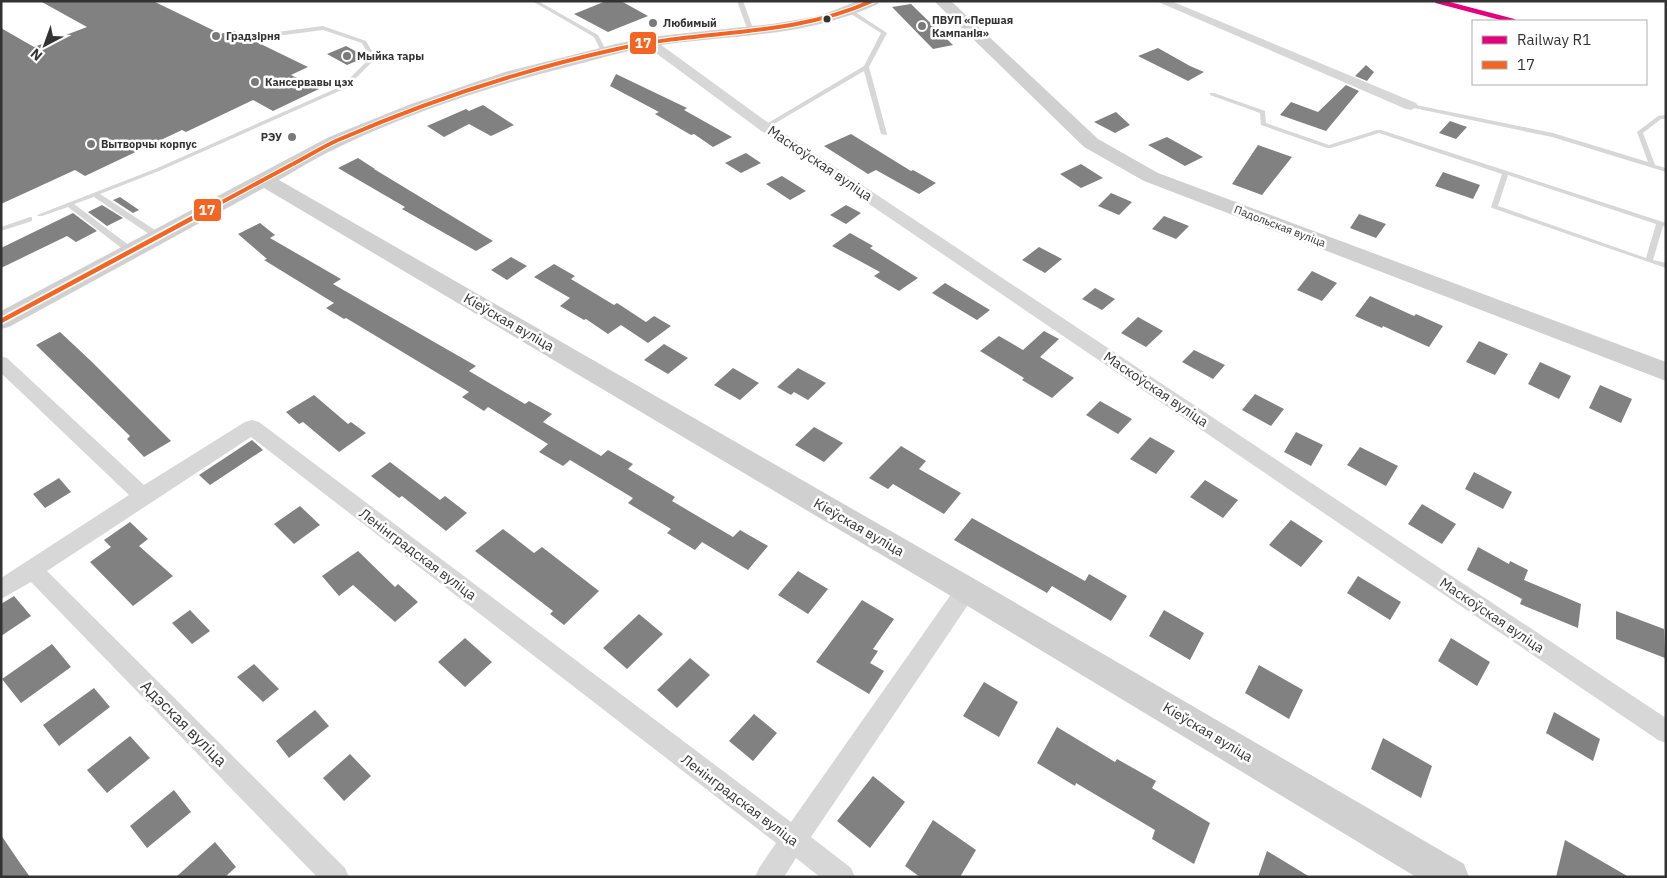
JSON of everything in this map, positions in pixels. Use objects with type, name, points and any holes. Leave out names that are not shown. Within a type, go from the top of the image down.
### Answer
[{"type":"street","points":[[1,321],[336,141],[417,108],[511,76],[604,52],[649,42],[822,20],[850,11],[872,1]]},
{"type":"street","name":"Падольская вуліца","points":[[942,1],[1091,143],[1150,177],[1666,372]]},
{"type":"street","points":[[1161,1],[1411,106]]},
{"type":"street","name":"Маскоўская вуліца","points":[[649,42],[765,126],[1666,732]]},
{"type":"street","name":"Кіеўская вуліца","points":[[264,179],[967,590],[1452,877]]},
{"type":"street","points":[[1,362],[143,496],[1,590]]},
{"type":"street","name":"Ленінградская вуліца","points":[[143,496],[252,427],[842,877]]},
{"type":"street","name":"Адэская вуліца","points":[[32,569],[336,877]]},
{"type":"street","points":[[768,877],[967,590]]},
{"type":"lane","points":[[534,1],[596,36],[604,52]]},
{"type":"lane","points":[[740,1],[751,30]]},
{"type":"lane","points":[[765,126],[866,67],[884,33],[850,11]]},
{"type":"lane","points":[[40,215],[166,166],[344,87],[373,58],[364,42],[323,28],[254,37]]},
{"type":"lane","points":[[866,67],[884,134]]},
{"type":"lane","points":[[1212,94],[1263,112],[1263,124],[1329,147],[1379,131],[1663,224],[1649,261]]},
{"type":"lane","points":[[1411,106],[1553,135],[1666,170]]},
{"type":"lane","points":[[1652,166],[1640,132],[1660,117],[1666,117]]},
{"type":"lane","points":[[1506,172],[1494,207],[1666,266]]},
{"type":"lane","points":[[95,194],[158,236]]},
{"type":"lane","points":[[69,204],[131,251]]},
{"type":"lane","points":[[1,229],[30,219]]},
{"type":"building","points":[[40,1],[153,1],[221,34],[232,30],[308,67],[291,75],[319,89],[273,111],[253,100],[186,132],[182,130],[85,176],[75,170],[1,204],[1,28],[34,47],[87,27]]},
{"type":"building","points":[[606,1],[621,1],[648,16],[608,32],[574,14]]},
{"type":"building","name":"ПВУП «Першая Кампанія»","points":[[911,4],[953,45],[933,49],[892,7]]},
{"type":"building","name":"Мыйка тары","points":[[346,46],[366,57],[347,65],[327,54]]},
{"type":"building","points":[[1158,48],[1204,72],[1188,81],[1138,56]]},
{"type":"building","points":[[1366,65],[1374,72],[1367,81],[1355,76]]},
{"type":"building","points":[[616,74],[687,108],[684,110],[732,137],[713,147],[694,134],[691,135],[655,114],[659,112],[610,86]]},
{"type":"building","points":[[1346,85],[1359,91],[1326,131],[1280,115],[1291,102],[1318,112]]},
{"type":"building","points":[[483,105],[514,125],[491,136],[469,124],[444,137],[427,126],[466,109],[469,111]]},
{"type":"building","points":[[1116,112],[1130,125],[1115,133],[1094,122]]},
{"type":"building","points":[[1450,121],[1467,127],[1456,139],[1439,133]]},
{"type":"building","points":[[851,134],[911,171],[913,170],[936,183],[919,194],[876,170],[868,174],[824,146]]},
{"type":"building","points":[[1167,137],[1203,157],[1185,166],[1148,145]]},
{"type":"building","points":[[1258,145],[1292,157],[1262,195],[1232,184]]},
{"type":"building","points":[[746,153],[761,163],[741,173],[725,163]]},
{"type":"building","points":[[358,158],[493,241],[476,251],[402,209],[405,207],[338,168]]},
{"type":"building","points":[[1081,164],[1103,178],[1081,188],[1060,174]]},
{"type":"building","points":[[1443,172],[1480,185],[1473,199],[1435,186]]},
{"type":"building","points":[[782,176],[806,191],[790,200],[766,184]]},
{"type":"building","points":[[1111,193],[1132,202],[1119,215],[1098,206]]},
{"type":"building","points":[[120,197],[139,210],[133,213],[113,200]]},
{"type":"building","points":[[102,205],[123,218],[107,226],[88,212]]},
{"type":"building","points":[[846,205],[861,213],[846,224],[830,215]]},
{"type":"building","points":[[73,213],[97,231],[76,242],[67,236],[1,268],[1,248]]},
{"type":"building","points":[[1359,214],[1386,224],[1376,238],[1350,228]]},
{"type":"building","points":[[1164,216],[1189,226],[1176,239],[1152,229]]},
{"type":"building","points":[[260,223],[275,235],[270,238],[341,279],[333,284],[476,366],[469,371],[525,404],[529,401],[552,414],[543,422],[601,456],[608,450],[633,464],[628,469],[675,497],[672,501],[733,537],[740,530],[768,546],[748,570],[702,542],[695,550],[667,533],[671,529],[628,503],[633,498],[570,460],[563,466],[539,452],[548,444],[488,407],[484,411],[462,397],[469,392],[346,318],[344,319],[326,308],[334,303],[264,260],[267,259],[238,234]]},
{"type":"building","points":[[850,233],[873,246],[870,248],[918,278],[899,291],[874,276],[880,272],[832,246]]},
{"type":"building","points":[[1039,247],[1062,259],[1045,273],[1022,260]]},
{"type":"building","points":[[511,257],[527,266],[507,280],[491,270]]},
{"type":"building","points":[[554,264],[575,276],[571,279],[614,305],[617,303],[646,322],[654,316],[671,326],[648,343],[621,325],[608,334],[586,319],[584,320],[560,306],[570,298],[534,277]]},
{"type":"building","points":[[1312,271],[1337,283],[1322,301],[1297,290]]},
{"type":"building","points":[[945,283],[990,310],[977,320],[932,293]]},
{"type":"building","points":[[1095,288],[1115,299],[1102,310],[1082,299]]},
{"type":"building","points":[[1370,296],[1414,316],[1416,314],[1443,326],[1429,347],[1383,326],[1382,328],[1355,316]]},
{"type":"building","points":[[1138,317],[1163,331],[1146,347],[1121,333]]},
{"type":"building","points":[[1044,331],[1059,339],[1040,357],[1074,378],[1052,398],[980,351],[999,336],[1023,350]]},
{"type":"building","points":[[60,332],[171,441],[144,457],[127,439],[130,436],[36,345]]},
{"type":"building","points":[[1479,341],[1508,354],[1495,375],[1466,362]]},
{"type":"building","points":[[664,344],[688,358],[668,374],[644,360]]},
{"type":"building","points":[[1194,350],[1225,365],[1213,379],[1182,362]]},
{"type":"building","points":[[1540,362],[1571,376],[1559,399],[1528,384]]},
{"type":"building","points":[[733,368],[759,383],[740,400],[714,385]]},
{"type":"building","points":[[798,368],[826,383],[808,400],[794,392],[791,395],[777,387]]},
{"type":"building","points":[[1600,385],[1632,399],[1621,423],[1589,408]]},
{"type":"building","points":[[1255,394],[1284,409],[1271,426],[1242,410]]},
{"type":"building","points":[[314,395],[348,424],[351,422],[366,433],[339,452],[303,422],[299,424],[286,412]]},
{"type":"building","points":[[1100,401],[1132,419],[1118,434],[1086,415]]},
{"type":"building","points":[[814,427],[843,443],[824,462],[795,445]]},
{"type":"building","points":[[1296,432],[1323,445],[1311,466],[1284,452]]},
{"type":"building","points":[[1150,437],[1175,451],[1156,474],[1130,459]]},
{"type":"building","points":[[252,440],[263,450],[210,485],[199,475]]},
{"type":"building","points":[[901,446],[926,461],[919,469],[961,493],[944,514],[893,484],[888,489],[869,478]]},
{"type":"building","points":[[1360,447],[1398,466],[1386,486],[1347,465]]},
{"type":"building","points":[[390,462],[440,500],[445,496],[467,513],[446,531],[402,496],[399,498],[371,476]]},
{"type":"building","points":[[1474,472],[1512,492],[1503,509],[1465,489]]},
{"type":"building","points":[[59,478],[71,492],[45,508],[33,494]]},
{"type":"building","points":[[1205,480],[1238,500],[1223,518],[1190,497]]},
{"type":"building","points":[[1422,504],[1456,524],[1442,544],[1408,524]]},
{"type":"building","points":[[300,506],[320,525],[294,544],[274,524]]},
{"type":"building","points":[[972,518],[1085,581],[1089,574],[1127,596],[1111,621],[1052,586],[1047,593],[954,540]]},
{"type":"building","points":[[1291,520],[1323,541],[1301,567],[1269,545]]},
{"type":"building","points":[[130,522],[148,539],[139,546],[173,576],[133,606],[90,562],[111,547],[104,540]]},
{"type":"building","points":[[503,529],[534,553],[542,547],[599,591],[564,625],[550,614],[553,611],[475,551]]},
{"type":"building","points":[[1478,547],[1509,564],[1510,561],[1528,570],[1524,580],[1581,604],[1578,628],[1520,604],[1522,599],[1467,570]]},
{"type":"building","points":[[358,551],[395,587],[398,584],[418,602],[395,622],[353,585],[339,596],[322,576]]},
{"type":"building","points":[[798,571],[828,589],[808,614],[778,595]]},
{"type":"building","points":[[1358,576],[1401,602],[1390,620],[1347,593]]},
{"type":"building","points":[[14,596],[31,616],[1,636],[1,604]]},
{"type":"building","points":[[862,600],[894,619],[873,649],[878,651],[870,663],[884,671],[869,694],[816,662]]},
{"type":"building","points":[[190,610],[210,631],[192,644],[172,623]]},
{"type":"building","points":[[1164,610],[1204,633],[1190,660],[1149,636]]},
{"type":"building","points":[[1616,611],[1664,629],[1665,658],[1616,639]]},
{"type":"building","points":[[639,614],[663,634],[627,669],[603,648]]},
{"type":"building","points":[[465,638],[492,662],[465,687],[438,662]]},
{"type":"building","points":[[1451,638],[1490,662],[1477,686],[1438,661]]},
{"type":"building","points":[[52,644],[71,667],[21,703],[2,679]]},
{"type":"building","points":[[690,658],[710,675],[677,708],[657,690]]},
{"type":"building","points":[[254,664],[279,689],[263,702],[237,677]]},
{"type":"building","points":[[1259,665],[1303,690],[1289,719],[1245,693]]},
{"type":"building","points":[[984,682],[1018,702],[999,737],[963,716]]},
{"type":"building","points":[[94,688],[110,707],[59,746],[43,725]]},
{"type":"building","points":[[315,710],[329,726],[289,758],[276,741]]},
{"type":"building","points":[[1554,712],[1600,739],[1593,761],[1546,733]]},
{"type":"building","points":[[754,714],[777,733],[753,761],[729,741]]},
{"type":"building","points":[[1057,727],[1115,762],[1117,759],[1156,781],[1152,788],[1210,823],[1194,864],[1152,839],[1155,830],[1076,783],[1075,786],[1037,763]]},
{"type":"building","points":[[130,736],[150,758],[107,793],[87,770]]},
{"type":"building","points":[[1383,738],[1432,766],[1421,798],[1371,769]]},
{"type":"building","points":[[350,754],[371,776],[344,801],[323,778]]},
{"type":"building","points":[[873,776],[905,802],[870,848],[837,821]]},
{"type":"building","points":[[174,790],[191,812],[147,848],[130,826]]},
{"type":"building","points":[[933,820],[976,850],[960,877],[920,877],[905,866]]},
{"type":"building","points":[[1,835],[20,863],[30,877],[1,877]]},
{"type":"building","points":[[1565,840],[1629,877],[1556,877]]},
{"type":"building","points":[[215,842],[236,867],[225,877],[176,877]]},
{"type":"building","points":[[1267,851],[1310,877],[1258,877]]},
{"type":"rail line","name":"R1","points":[[1437,1],[1509,20]]},
{"type":"transit line","name":"17","points":[[1,321],[336,141],[417,108],[511,76],[616,49],[649,42],[772,29],[822,20],[850,11],[872,1]]},
{"type":"place","name":"Любимый","points":[[653,23]]},
{"type":"place","name":"ПВУП «Першая Кампанія»","points":[[922,26]]},
{"type":"place","name":"Градзірня","points":[[216,36]]},
{"type":"place","name":"Мыйка тары","points":[[347,56]]},
{"type":"place","name":"Кансервавы цэх","points":[[255,82]]},
{"type":"place","name":"РЭУ","points":[[292,137]]},
{"type":"place","name":"Вытворчы корпус","points":[[91,144]]}]
